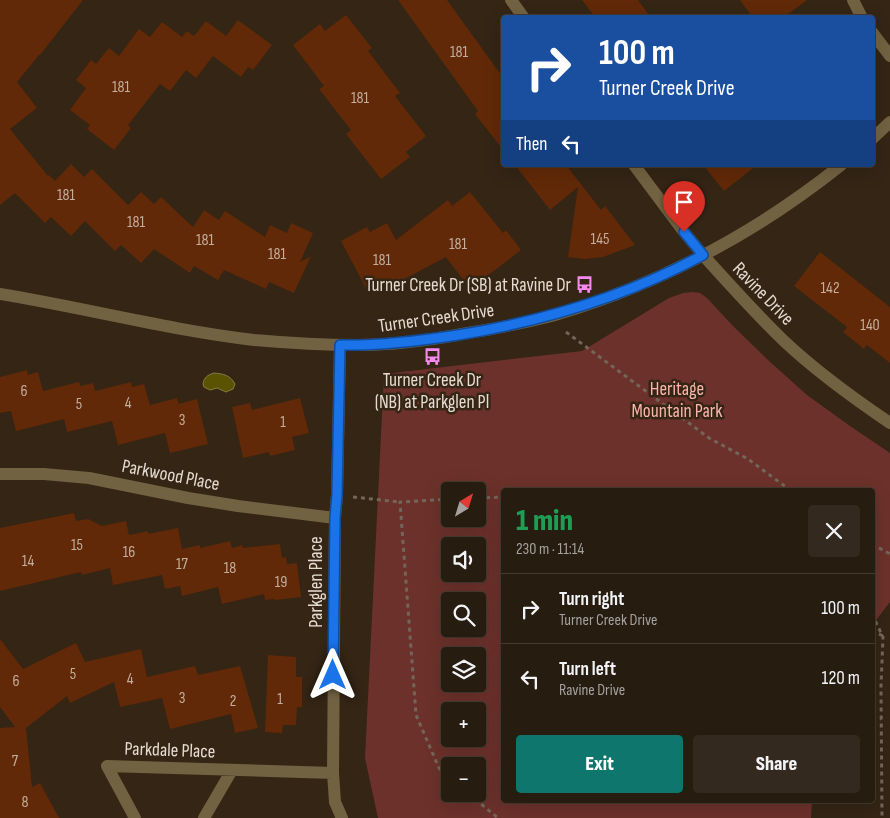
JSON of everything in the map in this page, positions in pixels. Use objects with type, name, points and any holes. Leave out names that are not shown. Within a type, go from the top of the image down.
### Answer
[{"type":"street","points":[[510,0],[522,15]]},
{"type":"street","points":[[853,0],[860,15]]},
{"type":"street","points":[[875,36],[890,56]]},
{"type":"street","points":[[875,135],[890,122]]},
{"type":"street","name":"Ravine Drive","points":[[635,167],[703,255],[774,332],[840,388],[890,423]]},
{"type":"street","name":"Turner Creek Drive","points":[[0,294],[213,334],[263,340],[340,345],[378,344],[489,330],[546,317],[621,293],[680,268],[738,237],[802,195],[838,167]]},
{"type":"street","name":"Parkglen Place","points":[[340,345],[335,518],[333,772],[335,802],[342,818]]},
{"type":"street","name":"Parkwood Place","points":[[0,474],[38,474],[89,478],[238,506],[335,518]]},
{"type":"street","name":"Parkdale Place","points":[[135,818],[107,766],[333,772]]},
{"type":"street","name":"Parkdale Place","points":[[204,818],[232,770]]},
{"type":"path","points":[[566,332],[709,438],[748,459],[787,488]]},
{"type":"path","points":[[353,497],[400,502],[441,500]]},
{"type":"path","points":[[486,498],[501,497]]},
{"type":"path","points":[[400,502],[416,715],[441,770]]},
{"type":"path","points":[[875,546],[890,554]]},
{"type":"path","points":[[875,620],[884,637],[880,686],[882,818]]},
{"type":"path","points":[[875,632],[884,637]]},
{"type":"path","points":[[875,718],[881,719]]},
{"type":"path","points":[[479,802],[498,818]]},
{"type":"green space","name":"Heritage Mountain Park","points":[[693,292],[700,293],[707,298],[768,360],[807,395],[890,453],[890,602],[875,621],[875,488],[501,488],[501,803],[812,803],[811,818],[378,818],[365,758],[384,374],[582,351],[669,298]]},
{"type":"shaded area","points":[[214,373],[229,377],[235,384],[233,389],[226,392],[217,388],[210,390],[204,387],[205,378]]},
{"type":"building","points":[[0,0],[83,0],[17,82],[37,108],[10,129],[48,176],[55,181],[71,164],[84,177],[92,169],[128,205],[141,192],[154,204],[161,197],[193,227],[204,210],[219,220],[225,211],[265,237],[270,225],[287,233],[291,223],[313,233],[300,262],[311,256],[294,293],[269,282],[266,289],[224,270],[218,280],[194,266],[190,273],[154,249],[141,263],[121,245],[115,251],[85,221],[71,236],[51,217],[45,223],[15,193],[0,205]]},
{"type":"building","points":[[398,0],[447,0],[501,75],[501,147],[475,114],[478,111]]},
{"type":"building","points":[[582,0],[638,0],[649,15],[594,15]]},
{"type":"building","points":[[740,0],[807,0],[787,15],[751,15]]},
{"type":"building","points":[[346,15],[372,48],[368,51],[400,93],[395,96],[426,136],[406,152],[410,157],[381,179],[346,134],[351,130],[319,89],[324,86],[293,45],[320,24],[325,31]]},
{"type":"building","points":[[238,20],[272,45],[253,70],[248,67],[241,77],[213,56],[196,78],[186,70],[170,91],[160,84],[128,125],[131,128],[114,150],[87,129],[90,125],[70,110],[86,88],[76,80],[91,60],[96,64],[109,48],[119,56],[139,29],[150,37],[162,22],[182,37],[187,31],[194,36],[206,21],[226,36]]},
{"type":"building","points":[[517,167],[568,167],[601,210],[605,206],[635,245],[603,257],[585,259],[568,257],[578,187],[550,210]]},
{"type":"building","points":[[705,167],[754,167],[724,191]]},
{"type":"building","points":[[470,192],[503,233],[506,230],[521,250],[470,289],[446,257],[397,283],[394,279],[368,292],[341,241],[367,227],[370,232],[387,223],[396,240],[448,200],[452,206]]},
{"type":"building","points":[[820,252],[890,307],[890,363],[867,345],[864,349],[843,332],[847,327],[794,286]]},
{"type":"building","points":[[27,370],[28,375],[38,372],[43,391],[79,382],[80,386],[93,383],[95,391],[131,382],[132,387],[144,384],[150,405],[177,398],[179,404],[197,399],[208,444],[170,453],[165,433],[118,445],[112,421],[67,432],[64,419],[16,431],[11,411],[0,413],[0,377]]},
{"type":"building","points":[[300,398],[309,433],[292,437],[295,450],[270,456],[269,452],[243,458],[232,407],[250,403],[252,410]]},
{"type":"building","points":[[74,513],[76,521],[88,519],[102,526],[126,521],[129,535],[148,531],[148,534],[178,528],[182,549],[200,545],[200,548],[230,541],[232,548],[242,545],[243,548],[280,544],[282,558],[286,557],[287,564],[297,563],[301,597],[265,600],[264,594],[222,604],[218,587],[182,596],[180,586],[165,589],[162,575],[113,585],[110,568],[82,575],[81,572],[0,591],[0,528]]},
{"type":"building","points":[[0,639],[23,669],[76,643],[85,662],[141,649],[147,677],[195,666],[198,675],[240,666],[258,728],[235,733],[231,714],[170,729],[162,698],[120,707],[114,682],[70,703],[67,696],[26,728],[32,787],[40,783],[59,818],[0,818],[0,728],[15,727],[0,707]]},
{"type":"building","points":[[268,655],[296,657],[296,677],[302,677],[302,707],[297,707],[296,725],[283,725],[282,733],[265,732]]},
{"type":"place","name":"Turner Creek Dr (SB) at Ravine Dr","points":[[585,284]]},
{"type":"place","name":"Turner Creek Dr (NB) at Parkglen Pl","points":[[432,356]]},
{"type":"route","points":[[333,675],[340,345],[398,342],[489,330],[546,317],[590,304],[680,268],[703,255],[684,232]]}]
